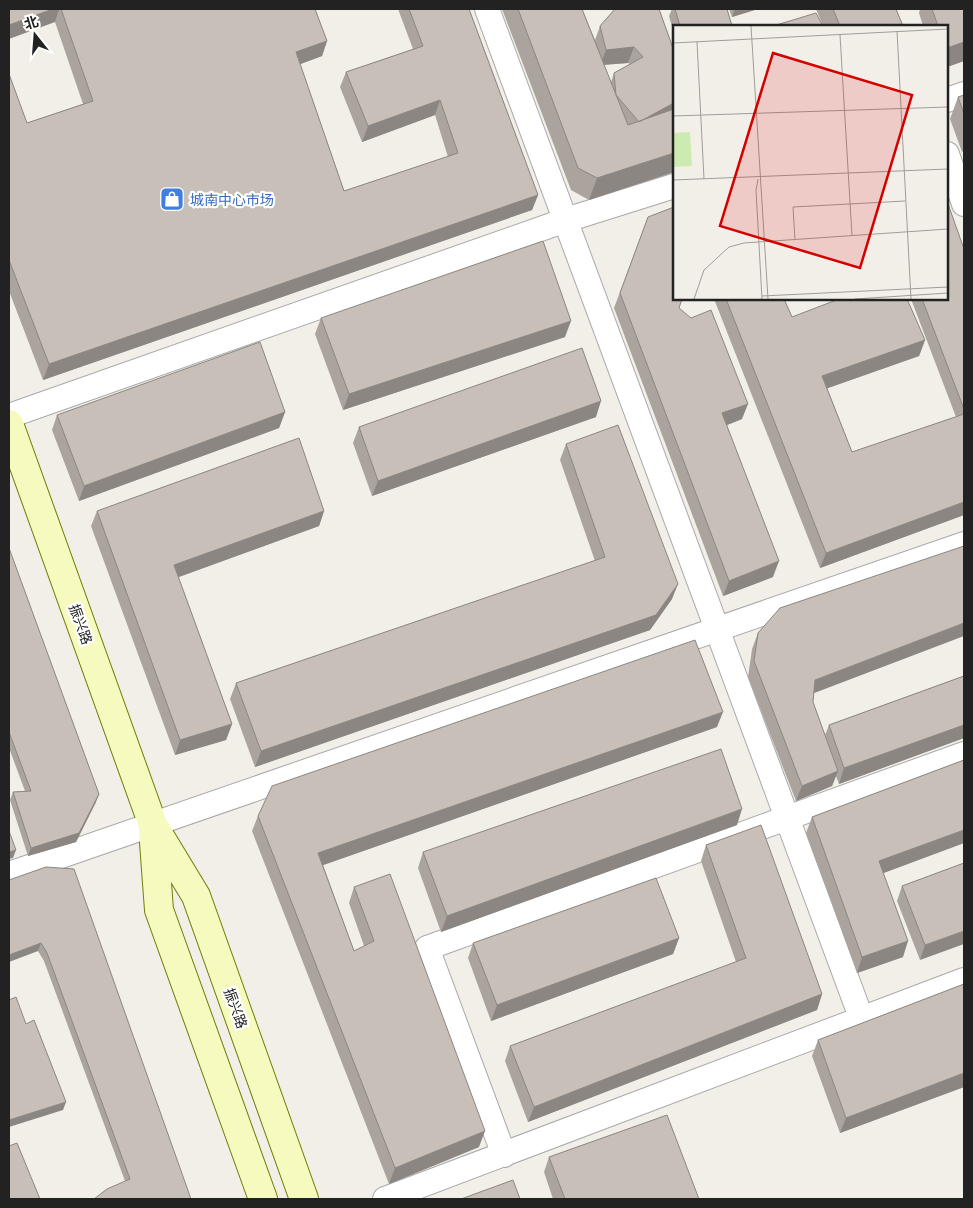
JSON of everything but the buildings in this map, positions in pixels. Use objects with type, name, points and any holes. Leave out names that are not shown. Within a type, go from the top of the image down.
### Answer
[{"type":"main road","name":"振兴路","points":[[9,424],[153,825],[196,896],[304,1199]]},
{"type":"main road","name":"振兴路","points":[[153,825],[159,910],[264,1199]]},
{"type":"street","points":[[487,9],[862,1020]]},
{"type":"street","points":[[948,100],[964,94]]},
{"type":"street","points":[[948,157],[964,204]]},
{"type":"street","points":[[9,416],[566,220],[673,186]]},
{"type":"street","points":[[9,874],[964,544]]},
{"type":"street","points":[[504,1155],[427,948],[964,754]]},
{"type":"street","points":[[385,1199],[964,980]]},
{"type":"place","name":"城南中心市场","points":[[172,199]]}]
